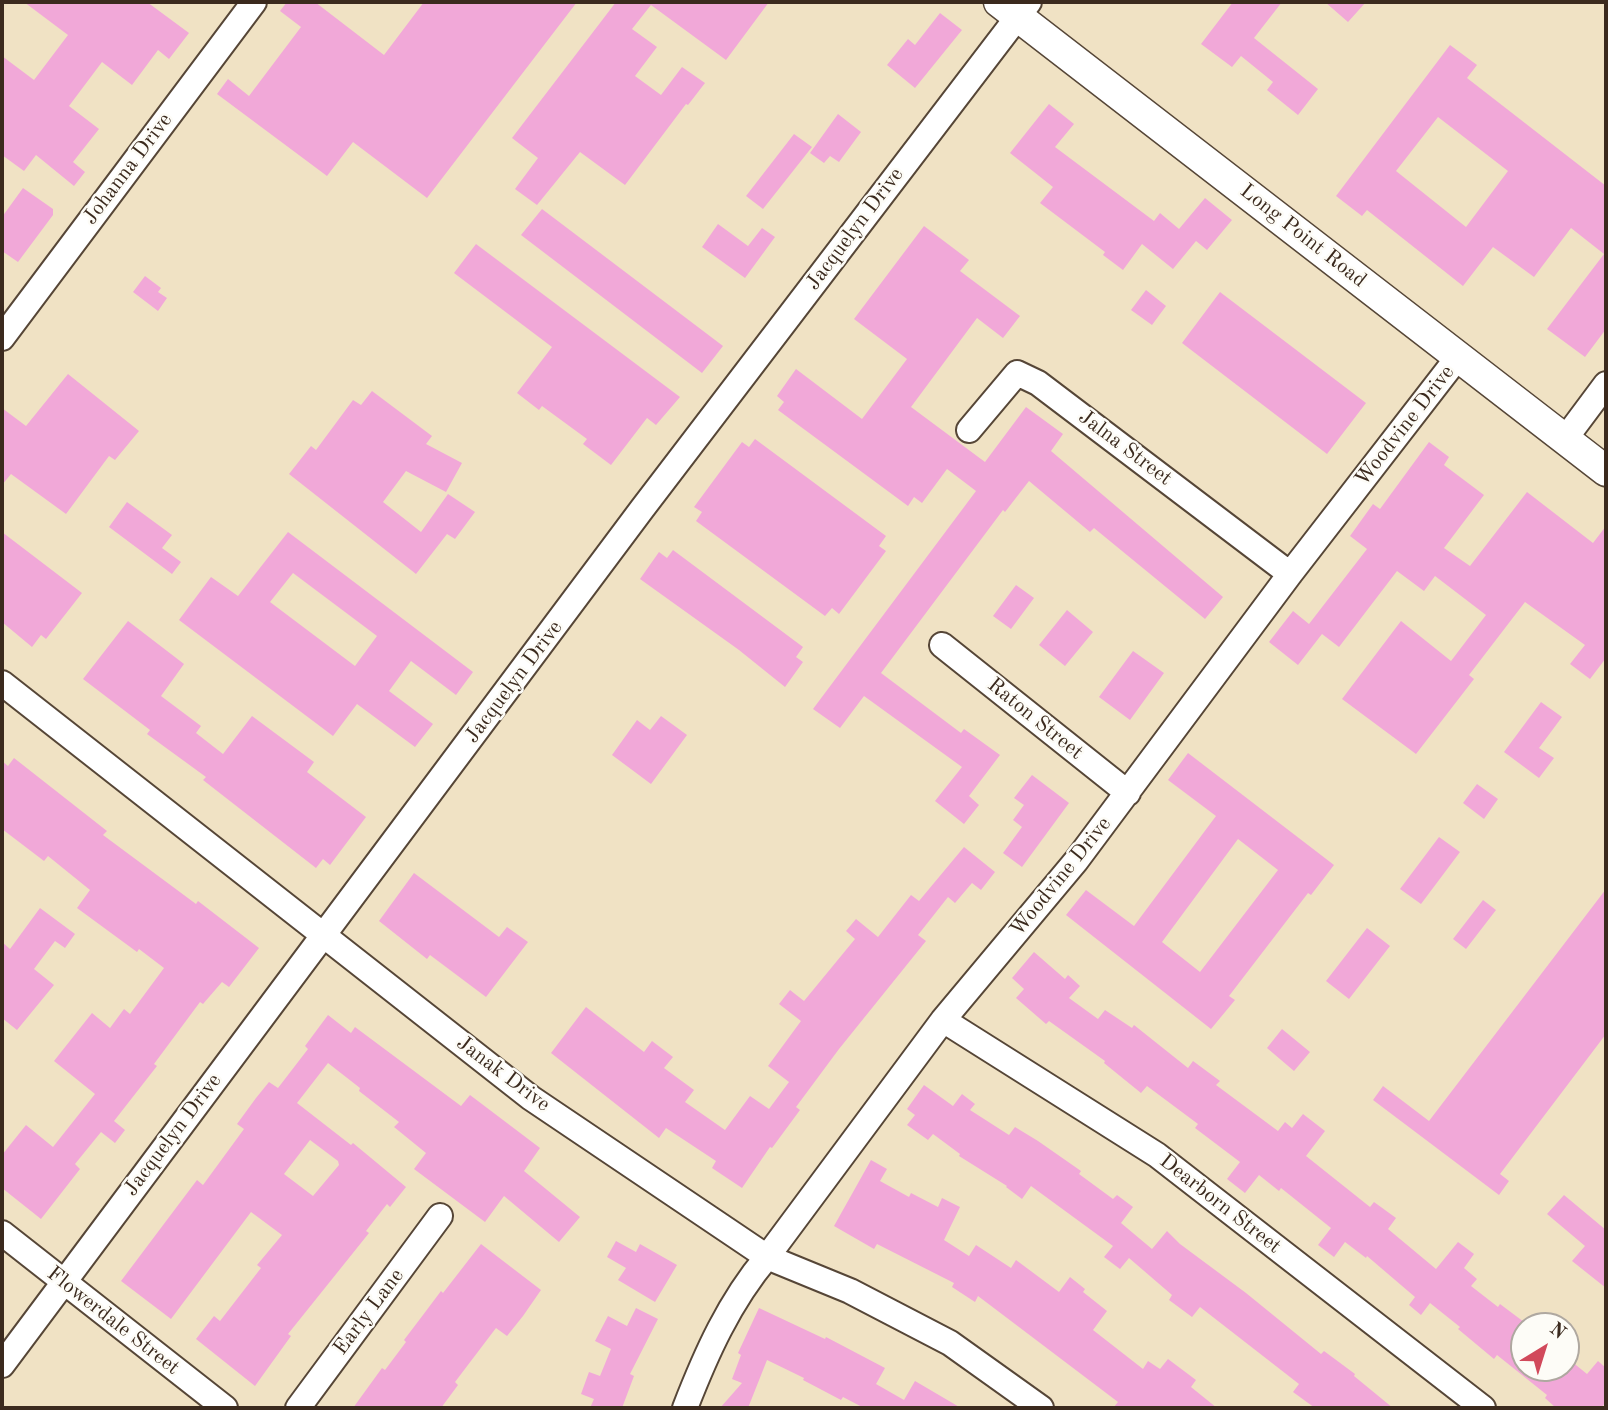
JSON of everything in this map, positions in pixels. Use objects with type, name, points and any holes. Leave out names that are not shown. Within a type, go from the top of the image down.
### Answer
[{"type":"main road","name":"Long Point Road","points":[[1015,7],[1606,471]]},
{"type":"street","name":"Johanna Drive","points":[[2,338],[254,2]]},
{"type":"street","name":"Jacquelyn Drive","points":[[2,1365],[1015,7]]},
{"type":"street","name":"Woodvine Drive","points":[[685,1408],[705,1356],[745,1283],[943,1020],[1076,861],[1290,573],[1458,356]]},
{"type":"street","name":"Jalna Street","points":[[969,430],[1017,373],[1038,383],[1290,573]]},
{"type":"street","points":[[1565,439],[1606,384]]},
{"type":"street","name":"Raton Street","points":[[942,645],[1128,793]]},
{"type":"street","name":"Janak Drive","points":[[2,683],[531,1098],[767,1257],[850,1291],[950,1343],[1041,1408]]},
{"type":"street","name":"Dearborn Street","points":[[943,1020],[1157,1155],[1483,1408]]},
{"type":"street","name":"Early Lane","points":[[298,1408],[440,1216]]},
{"type":"street","name":"Flowerdale Street","points":[[2,1233],[225,1408]]},
{"type":"building","points":[[24,2],[147,2],[189,33],[169,59],[158,50],[132,85],[102,62],[69,106],[99,129],[73,162],[85,172],[74,186],[36,155],[24,171],[2,155],[2,56],[34,80],[68,35]]},
{"type":"building","points":[[287,2],[315,2],[384,55],[424,2],[577,2],[427,198],[353,142],[327,176],[217,94],[228,79],[249,96],[301,27],[280,11]]},
{"type":"building","points":[[616,2],[769,2],[726,60],[651,5],[632,29],[657,47],[635,76],[661,95],[682,67],[705,83],[625,185],[580,152],[537,205],[515,189],[538,158],[512,138]]},
{"type":"building","points":[[1233,2],[1282,2],[1254,38],[1318,89],[1298,115],[1267,90],[1273,82],[1241,56],[1232,67],[1201,44]]},
{"type":"building","points":[[1325,2],[1366,2],[1348,22]]},
{"type":"building","points":[[940,13],[962,30],[915,88],[887,65],[908,39],[915,45]]},
{"type":"building","points":[[1450,45],[1477,65],[1467,78],[1606,186],[1606,329],[1585,357],[1547,329],[1604,254],[1571,228],[1534,277],[1493,247],[1463,286],[1367,210],[1362,216],[1336,196]],"holes":[[[1438,117],[1508,171],[1466,227],[1396,171]]]},
{"type":"building","points":[[1049,104],[1074,124],[1055,147],[1154,221],[1160,213],[1179,229],[1205,198],[1232,220],[1207,250],[1196,241],[1173,269],[1142,244],[1123,270],[1103,255],[1105,252],[1040,203],[1053,187],[1010,153]]},
{"type":"building","points":[[838,114],[861,132],[839,162],[830,156],[824,163],[810,153]]},
{"type":"building","points":[[794,134],[812,147],[763,209],[746,196]]},
{"type":"building","points":[[23,188],[53,209],[53,215],[18,262],[2,251],[2,217]]},
{"type":"building","points":[[542,209],[723,346],[702,373],[521,235]]},
{"type":"building","points":[[718,224],[748,246],[762,228],[775,237],[745,278],[702,247]]},
{"type":"building","points":[[924,226],[969,260],[960,271],[1020,316],[1003,338],[977,318],[911,407],[985,462],[1026,407],[1063,434],[1051,451],[1223,597],[1205,619],[1094,528],[1090,532],[1029,481],[1005,512],[1003,510],[881,673],[961,733],[964,729],[1000,755],[969,796],[979,805],[964,824],[935,801],[962,767],[864,696],[840,728],[813,709],[976,491],[947,469],[922,503],[914,497],[908,506],[778,410],[784,402],[777,396],[796,369],[862,419],[907,359],[854,319]]},
{"type":"building","points":[[476,244],[680,397],[656,425],[647,418],[611,465],[583,444],[587,439],[542,406],[539,410],[517,393],[552,347],[454,273]]},
{"type":"building","points":[[145,276],[161,288],[158,292],[167,298],[158,311],[133,292]]},
{"type":"building","points":[[1146,290],[1166,306],[1152,325],[1131,310]]},
{"type":"building","points":[[1220,292],[1366,403],[1327,454],[1182,343]]},
{"type":"building","points":[[68,374],[139,431],[115,460],[109,456],[66,514],[11,474],[2,485],[2,408],[26,426]]},
{"type":"building","points":[[372,391],[432,436],[426,444],[462,463],[446,492],[406,471],[383,502],[421,532],[448,494],[475,512],[455,539],[447,534],[416,574],[289,474],[311,446],[316,450],[353,400],[361,405]]},
{"type":"building","points":[[755,439],[886,536],[879,546],[886,551],[839,614],[832,608],[825,616],[696,521],[702,512],[694,507],[742,442],[749,447]]},
{"type":"building","points":[[1429,442],[1449,457],[1444,465],[1484,495],[1444,548],[1470,566],[1527,492],[1593,543],[1606,526],[1606,658],[1590,679],[1570,664],[1585,645],[1525,602],[1469,675],[1474,679],[1416,754],[1342,699],[1401,621],[1451,661],[1486,615],[1435,576],[1424,591],[1397,571],[1339,647],[1322,634],[1298,665],[1269,642],[1293,611],[1309,624],[1367,549],[1350,536],[1373,504],[1380,509]]},
{"type":"building","points":[[127,502],[172,535],[162,548],[181,562],[172,574],[109,527]]},
{"type":"building","points":[[2,532],[82,593],[46,639],[41,635],[32,647],[2,622]]},
{"type":"building","points":[[288,532],[473,672],[456,695],[411,661],[389,691],[433,724],[415,747],[357,704],[333,736],[179,620],[211,577],[238,596]],"holes":[[[293,573],[377,636],[355,666],[270,602]]]},
{"type":"building","points":[[673,550],[803,647],[796,657],[803,662],[785,687],[739,650],[640,579],[659,552],[667,558]]},
{"type":"building","points":[[1016,585],[1034,598],[1011,629],[993,616]]},
{"type":"building","points":[[1067,610],[1093,632],[1065,666],[1039,645]]},
{"type":"building","points":[[128,621],[184,664],[161,696],[201,726],[196,733],[223,754],[252,716],[314,762],[307,772],[366,817],[330,865],[323,859],[316,868],[203,780],[206,777],[147,734],[150,730],[83,679]]},
{"type":"building","points":[[1133,651],[1164,673],[1130,720],[1099,697]]},
{"type":"building","points":[[1541,702],[1562,717],[1539,748],[1554,758],[1539,778],[1504,752]]},
{"type":"building","points":[[661,716],[687,735],[651,784],[612,755],[637,720],[650,730]]},
{"type":"building","points":[[1188,753],[1334,865],[1311,895],[1308,893],[1229,996],[1235,1000],[1211,1029],[1066,915],[1086,890],[1134,926],[1216,816],[1168,780]],"holes":[[[1238,839],[1278,870],[1200,972],[1162,942]]]},
{"type":"building","points":[[14,758],[107,831],[103,835],[196,904],[198,901],[259,948],[229,987],[222,982],[203,1004],[200,1002],[154,1064],[157,1066],[114,1121],[125,1130],[115,1143],[101,1132],[75,1164],[80,1169],[41,1219],[2,1188],[2,1155],[26,1125],[53,1147],[95,1094],[54,1061],[92,1013],[110,1028],[124,1009],[130,1014],[164,968],[139,949],[137,952],[77,908],[90,890],[48,856],[44,861],[2,829],[2,761],[8,766]]},
{"type":"building","points":[[1032,775],[1069,803],[1022,867],[1003,853],[1022,827],[1013,820],[1024,805],[1014,798]]},
{"type":"building","points":[[1477,784],[1498,799],[1484,819],[1463,803]]},
{"type":"building","points":[[1439,837],[1460,852],[1421,904],[1400,889]]},
{"type":"building","points":[[964,847],[995,872],[981,890],[972,883],[955,903],[948,897],[918,935],[926,941],[839,1049],[796,1107],[800,1110],[742,1188],[712,1168],[716,1161],[666,1128],[659,1138],[551,1053],[586,1007],[644,1052],[652,1041],[673,1057],[664,1068],[694,1090],[685,1102],[725,1130],[750,1096],[769,1109],[789,1082],[768,1066],[801,1021],[779,1004],[790,990],[804,1001],[855,939],[846,931],[856,919],[878,937],[911,895],[919,901]]},
{"type":"building","points":[[414,873],[499,937],[507,927],[528,942],[486,997],[430,955],[427,959],[379,921]]},
{"type":"building","points":[[1606,889],[1606,1034],[1500,1174],[1509,1181],[1499,1195],[1373,1100],[1383,1086],[1429,1121]]},
{"type":"building","points":[[1483,900],[1496,910],[1466,949],[1453,939]]},
{"type":"building","points":[[40,908],[75,934],[65,948],[55,941],[34,969],[54,985],[17,1030],[2,1018],[2,942],[10,949]]},
{"type":"building","points":[[1367,928],[1390,946],[1349,999],[1326,981]]},
{"type":"building","points":[[1034,952],[1065,979],[1068,975],[1080,986],[1069,998],[1098,1019],[1105,1010],[1132,1028],[1134,1025],[1188,1068],[1193,1061],[1220,1081],[1216,1085],[1278,1131],[1285,1122],[1292,1128],[1303,1114],[1325,1131],[1306,1156],[1370,1207],[1374,1202],[1396,1218],[1388,1229],[1436,1269],[1458,1242],[1474,1254],[1464,1268],[1477,1279],[1471,1286],[1498,1307],[1500,1304],[1511,1312],[1510,1365],[1497,1355],[1494,1359],[1430,1303],[1421,1315],[1409,1305],[1415,1297],[1367,1256],[1366,1258],[1345,1242],[1334,1257],[1318,1245],[1331,1228],[1281,1188],[1279,1191],[1259,1175],[1245,1193],[1227,1179],[1240,1162],[1195,1128],[1198,1124],[1147,1086],[1141,1093],[1104,1063],[1105,1061],[1049,1021],[1046,1024],[1016,998],[1024,989],[1012,978]]},
{"type":"building","points":[[328,1015],[351,1033],[355,1027],[461,1106],[470,1095],[540,1148],[524,1171],[580,1217],[559,1242],[504,1196],[485,1222],[414,1169],[426,1153],[394,1127],[399,1122],[328,1063],[297,1103],[351,1145],[353,1143],[406,1187],[390,1207],[387,1204],[366,1231],[369,1233],[288,1334],[291,1336],[255,1386],[196,1339],[214,1316],[220,1321],[261,1268],[257,1265],[282,1235],[251,1212],[171,1319],[121,1281],[197,1180],[203,1185],[244,1129],[237,1124],[256,1098],[269,1082],[278,1088],[308,1049],[305,1046]],"holes":[[[310,1140],[338,1161],[339,1165],[313,1196],[284,1174]]]},
{"type":"building","points":[[1282,1029],[1310,1052],[1294,1071],[1267,1048]]},
{"type":"building","points":[[924,1085],[953,1106],[962,1094],[975,1104],[970,1110],[1009,1135],[1015,1127],[1081,1171],[1079,1174],[1113,1199],[1117,1195],[1133,1207],[1121,1223],[1152,1249],[1167,1231],[1321,1354],[1324,1351],[1355,1374],[1354,1376],[1393,1408],[1315,1408],[1293,1392],[1299,1384],[1200,1307],[1192,1317],[1169,1300],[1172,1295],[1129,1258],[1120,1269],[1104,1257],[1113,1246],[1031,1186],[1022,1199],[1007,1186],[959,1156],[960,1154],[933,1134],[928,1140],[907,1125],[915,1115],[907,1109]]},
{"type":"building","points":[[871,1160],[887,1169],[880,1181],[909,1197],[911,1193],[938,1207],[942,1198],[960,1207],[944,1240],[969,1256],[976,1245],[1011,1268],[1016,1260],[1059,1292],[1070,1277],[1085,1289],[1083,1292],[1107,1311],[1093,1330],[1143,1369],[1148,1361],[1160,1369],[1168,1359],[1196,1380],[1191,1387],[1217,1408],[1113,1408],[1118,1402],[978,1296],[975,1302],[952,1287],[954,1283],[877,1244],[874,1249],[834,1226]]},
{"type":"building","points":[[1564,1195],[1606,1230],[1606,1288],[1572,1261],[1585,1246],[1547,1214]]},
{"type":"building","points":[[616,1241],[636,1252],[640,1244],[677,1265],[655,1302],[618,1280],[626,1268],[607,1257]]},
{"type":"building","points":[[481,1244],[541,1290],[523,1316],[507,1336],[496,1328],[455,1382],[458,1385],[441,1408],[353,1408],[382,1368],[385,1370],[441,1291],[443,1293]]},
{"type":"building","points":[[636,1308],[658,1319],[630,1374],[634,1376],[622,1408],[590,1408],[594,1399],[581,1394],[589,1372],[600,1376],[611,1349],[595,1341],[608,1316],[627,1326]]},
{"type":"building","points":[[759,1308],[825,1339],[826,1337],[885,1368],[876,1384],[904,1400],[915,1381],[961,1408],[864,1408],[843,1397],[841,1400],[767,1360],[748,1408],[720,1408],[742,1383],[732,1379],[741,1355],[738,1353]]},
{"type":"building","points":[[1598,1361],[1606,1368],[1606,1402],[1601,1408],[1556,1408],[1545,1398],[1547,1395],[1531,1382],[1580,1382],[1580,1368],[1587,1374]]}]
